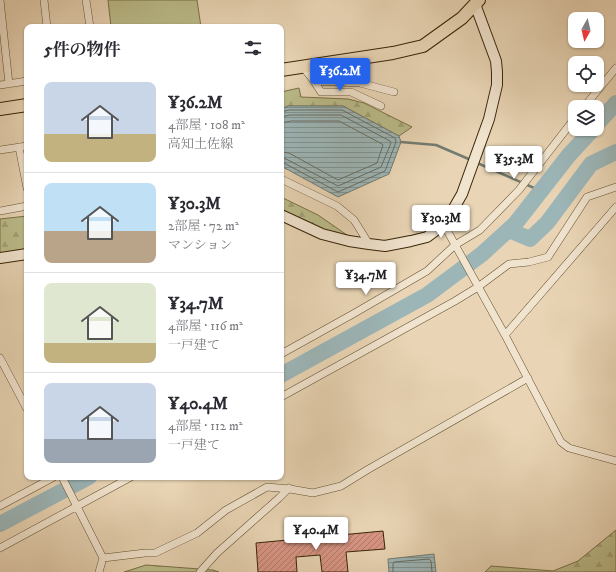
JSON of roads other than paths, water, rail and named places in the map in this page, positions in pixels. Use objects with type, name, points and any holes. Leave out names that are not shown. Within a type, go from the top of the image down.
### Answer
[{"type":"main road","points":[[284,70],[393,53],[423,46],[462,18],[477,2]]},
{"type":"main road","points":[[0,109],[24,105]]},
{"type":"street","points":[[0,0],[9,84]]},
{"type":"street","points":[[44,0],[47,24]]},
{"type":"street","points":[[86,0],[90,24]]},
{"type":"street","points":[[284,215],[322,234],[349,241],[385,246],[427,237],[450,215],[462,194],[489,119],[497,85],[496,61],[477,2]]},
{"type":"street","points":[[303,67],[321,92],[351,92],[381,106]]},
{"type":"street","points":[[590,100],[616,68]]},
{"type":"street","points":[[314,81],[360,83],[394,92]]},
{"type":"street","points":[[0,85],[24,82]]},
{"type":"street","points":[[284,352],[427,271],[455,245],[480,230],[519,190],[568,127]]},
{"type":"street","points":[[0,150],[24,147]]},
{"type":"street","points":[[19,148],[24,173]]},
{"type":"street","points":[[284,180],[337,206],[354,220],[369,244]]},
{"type":"street","points":[[284,395],[455,301],[478,287],[508,264],[529,262],[548,257],[587,198],[616,187]]},
{"type":"street","points":[[0,211],[24,207]]},
{"type":"street","points":[[505,334],[616,207]]},
{"type":"street","points":[[442,223],[505,334],[561,442],[569,448],[616,461]]},
{"type":"street","points":[[0,258],[24,254]]},
{"type":"street","points":[[0,358],[24,403]]},
{"type":"street","points":[[103,558],[155,553],[197,533],[226,510],[267,487],[288,488],[314,493],[341,486],[528,378]]},
{"type":"street","points":[[0,506],[48,480]]},
{"type":"street","points":[[63,480],[103,558],[99,572]]},
{"type":"street","points":[[0,548],[125,480]]},
{"type":"street","points":[[200,572],[217,553],[279,498],[288,488]]},
{"type":"water","points":[[288,106],[343,106],[399,136],[401,142],[389,174],[338,197],[284,168],[284,108]]},
{"type":"water","points":[[434,554],[436,572],[389,572],[388,559]]},
{"type":"waterway","points":[[604,116],[616,103]]},
{"type":"waterway","points":[[284,373],[427,295],[482,254],[515,224],[569,155],[587,136]]},
{"type":"waterway","points":[[401,142],[436,145],[471,160]]},
{"type":"waterway","points":[[509,230],[530,239],[547,223],[591,164],[616,152]]},
{"type":"waterway","points":[[475,162],[541,191]]},
{"type":"waterway","points":[[0,524],[83,480]]}]
